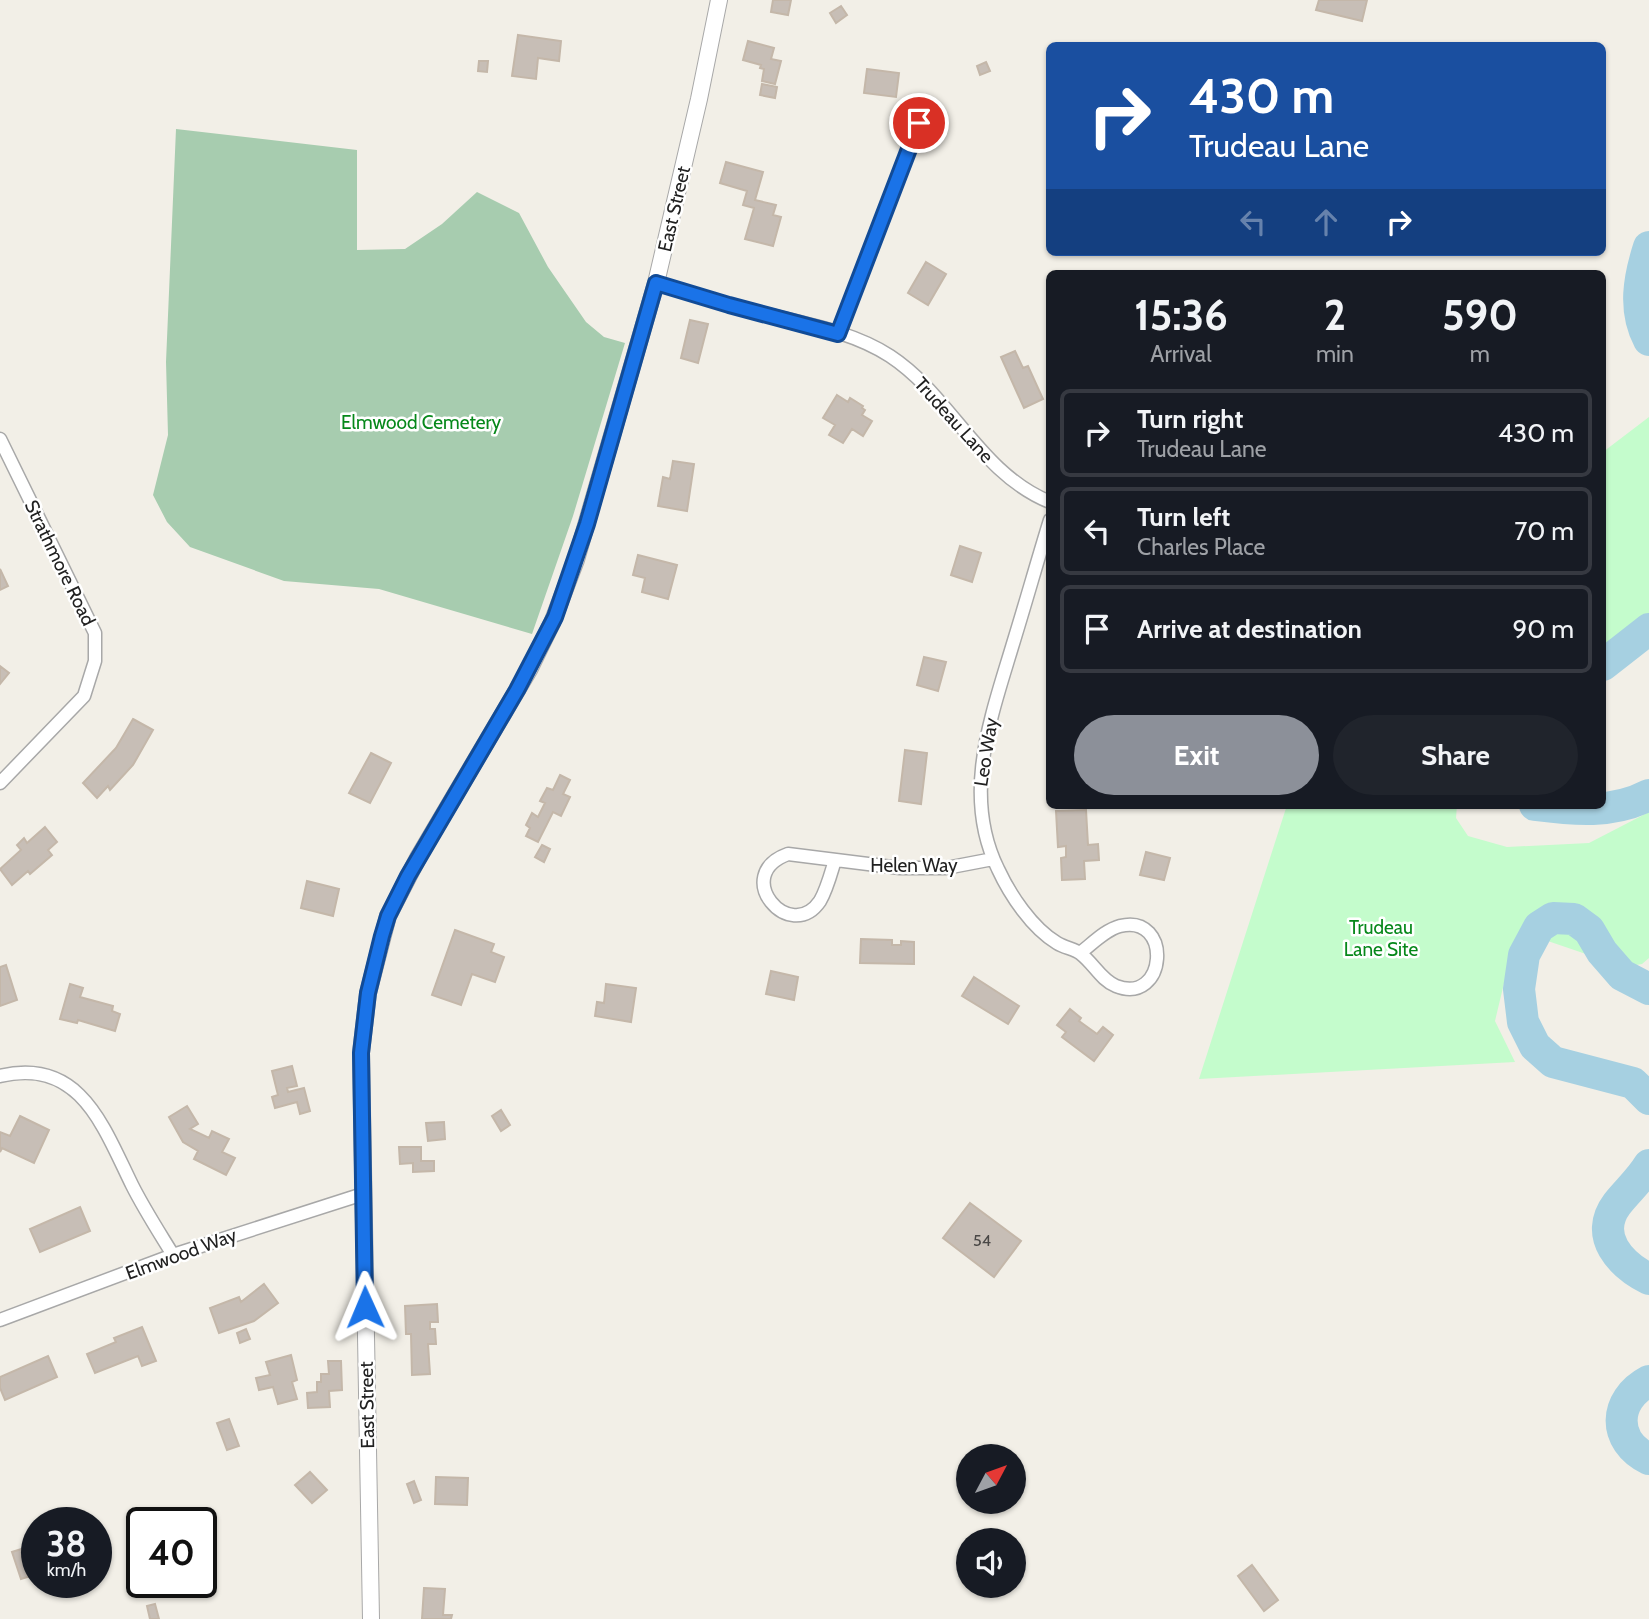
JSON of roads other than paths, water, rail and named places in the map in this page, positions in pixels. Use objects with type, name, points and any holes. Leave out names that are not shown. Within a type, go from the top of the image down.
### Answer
[{"type":"street","name":"East Street","points":[[371,1619],[362,1029],[368,993],[388,916],[408,876],[517,690],[555,617],[584,536],[656,283],[719,0]]},
{"type":"street","points":[[838,334],[919,123]]},
{"type":"street","name":"Trudeau Lane","points":[[656,283],[838,334],[888,355],[911,372],[950,412],[998,469],[1035,496],[1046,500]]},
{"type":"street","name":"Strathmore Road","points":[[0,439],[95,633],[94,661],[85,696],[0,783]]},
{"type":"street","name":"Leo Way","points":[[1046,533],[993,710],[984,750],[979,792],[981,816],[993,859],[1011,893],[1039,927],[1058,943],[1080,953],[1107,981],[1123,988],[1147,982],[1157,968],[1156,943],[1151,936],[1127,925],[1109,931],[1080,953]]},
{"type":"street","name":"Helen Way","points":[[835,860],[819,902],[806,913],[781,912],[766,896],[764,881],[774,861],[795,854],[927,869],[968,865],[993,859]]},
{"type":"street","points":[[0,1076],[33,1072],[47,1075],[73,1088],[84,1099],[108,1135],[133,1187],[173,1255]]},
{"type":"street","name":"Elmwood Way","points":[[0,1320],[173,1255],[363,1194]]},
{"type":"waterway","points":[[1649,247],[1639,294],[1641,317],[1649,340]]},
{"type":"waterway","points":[[1606,663],[1649,629]]},
{"type":"waterway","points":[[1606,808],[1649,795]]},
{"type":"waterway","points":[[1579,809],[1593,809]]},
{"type":"waterway","points":[[1649,989],[1622,975],[1602,952],[1589,930],[1574,919],[1553,918],[1539,927],[1524,955],[1519,989],[1523,1022],[1535,1046],[1553,1062],[1633,1083],[1649,1099]]},
{"type":"waterway","points":[[1649,1165],[1617,1204],[1610,1216],[1608,1227],[1609,1238],[1620,1258],[1649,1279]]},
{"type":"waterway","points":[[1649,1381],[1629,1399],[1623,1409],[1622,1420],[1628,1442],[1649,1459]]},
{"type":"park label","name":"Elmwood Cemetery","points":[[421,422]]},
{"type":"park label","name":"Trudeau Lane Site","points":[[1381,938]]}]
